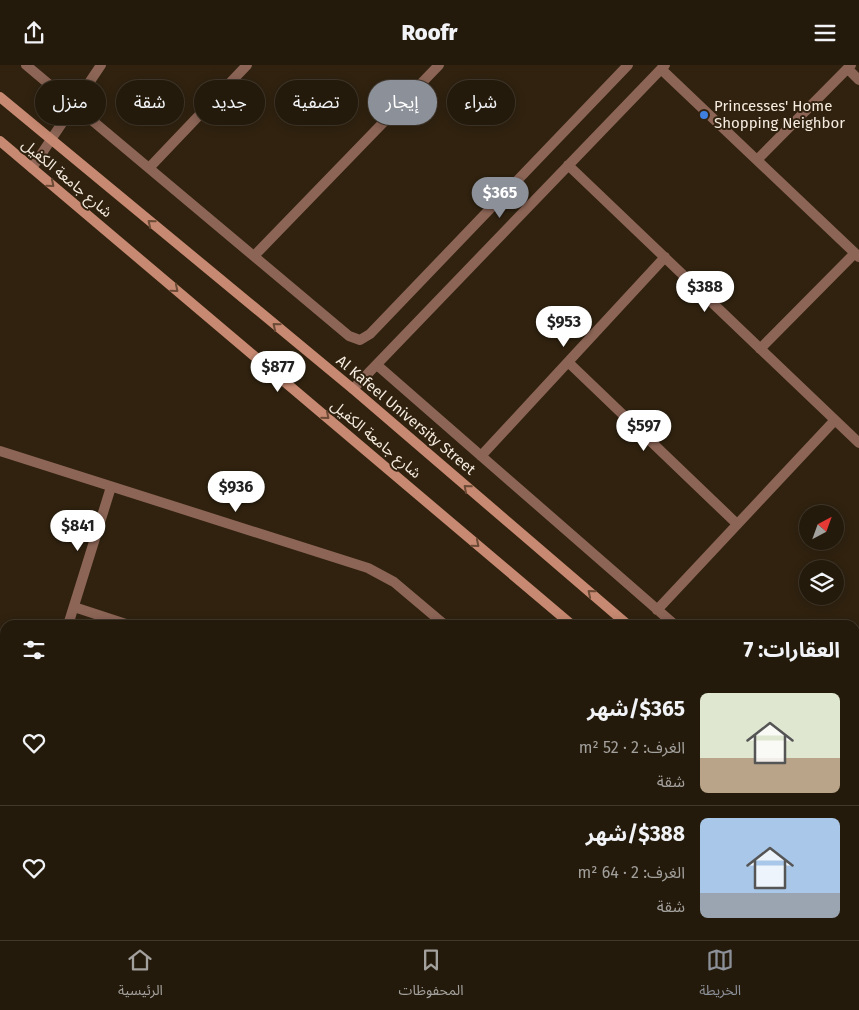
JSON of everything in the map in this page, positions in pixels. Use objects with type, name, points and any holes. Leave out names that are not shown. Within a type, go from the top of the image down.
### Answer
[{"type":"main road","name":"Al Kafeel University Street","points":[[0,97],[353,389],[622,620]]},
{"type":"main road","name":"شارع جامعة الكفيل","points":[[0,141],[566,620]]},
{"type":"street","points":[[26,65],[44,80]]},
{"type":"street","points":[[91,80],[101,65]]},
{"type":"street","points":[[149,168],[247,65]]},
{"type":"street","points":[[254,256],[439,65]]},
{"type":"street","points":[[98,125],[354,340],[366,338],[628,65]]},
{"type":"street","points":[[353,389],[663,67],[857,255],[760,349]]},
{"type":"street","points":[[757,160],[850,67],[859,80]]},
{"type":"street","points":[[32,168],[60,125]]},
{"type":"street","points":[[568,165],[859,443]]},
{"type":"street","points":[[481,456],[665,257]]},
{"type":"street","points":[[568,362],[737,525]]},
{"type":"street","points":[[377,365],[669,620]]},
{"type":"street","points":[[657,610],[835,420]]},
{"type":"street","points":[[0,451],[368,567],[394,582],[439,620]]},
{"type":"street","points":[[70,620],[111,487]]},
{"type":"street","points":[[74,607],[114,620]]},
{"type":"place","name":"Princesses' Home Shopping Neighbor","points":[[704,115]]}]
